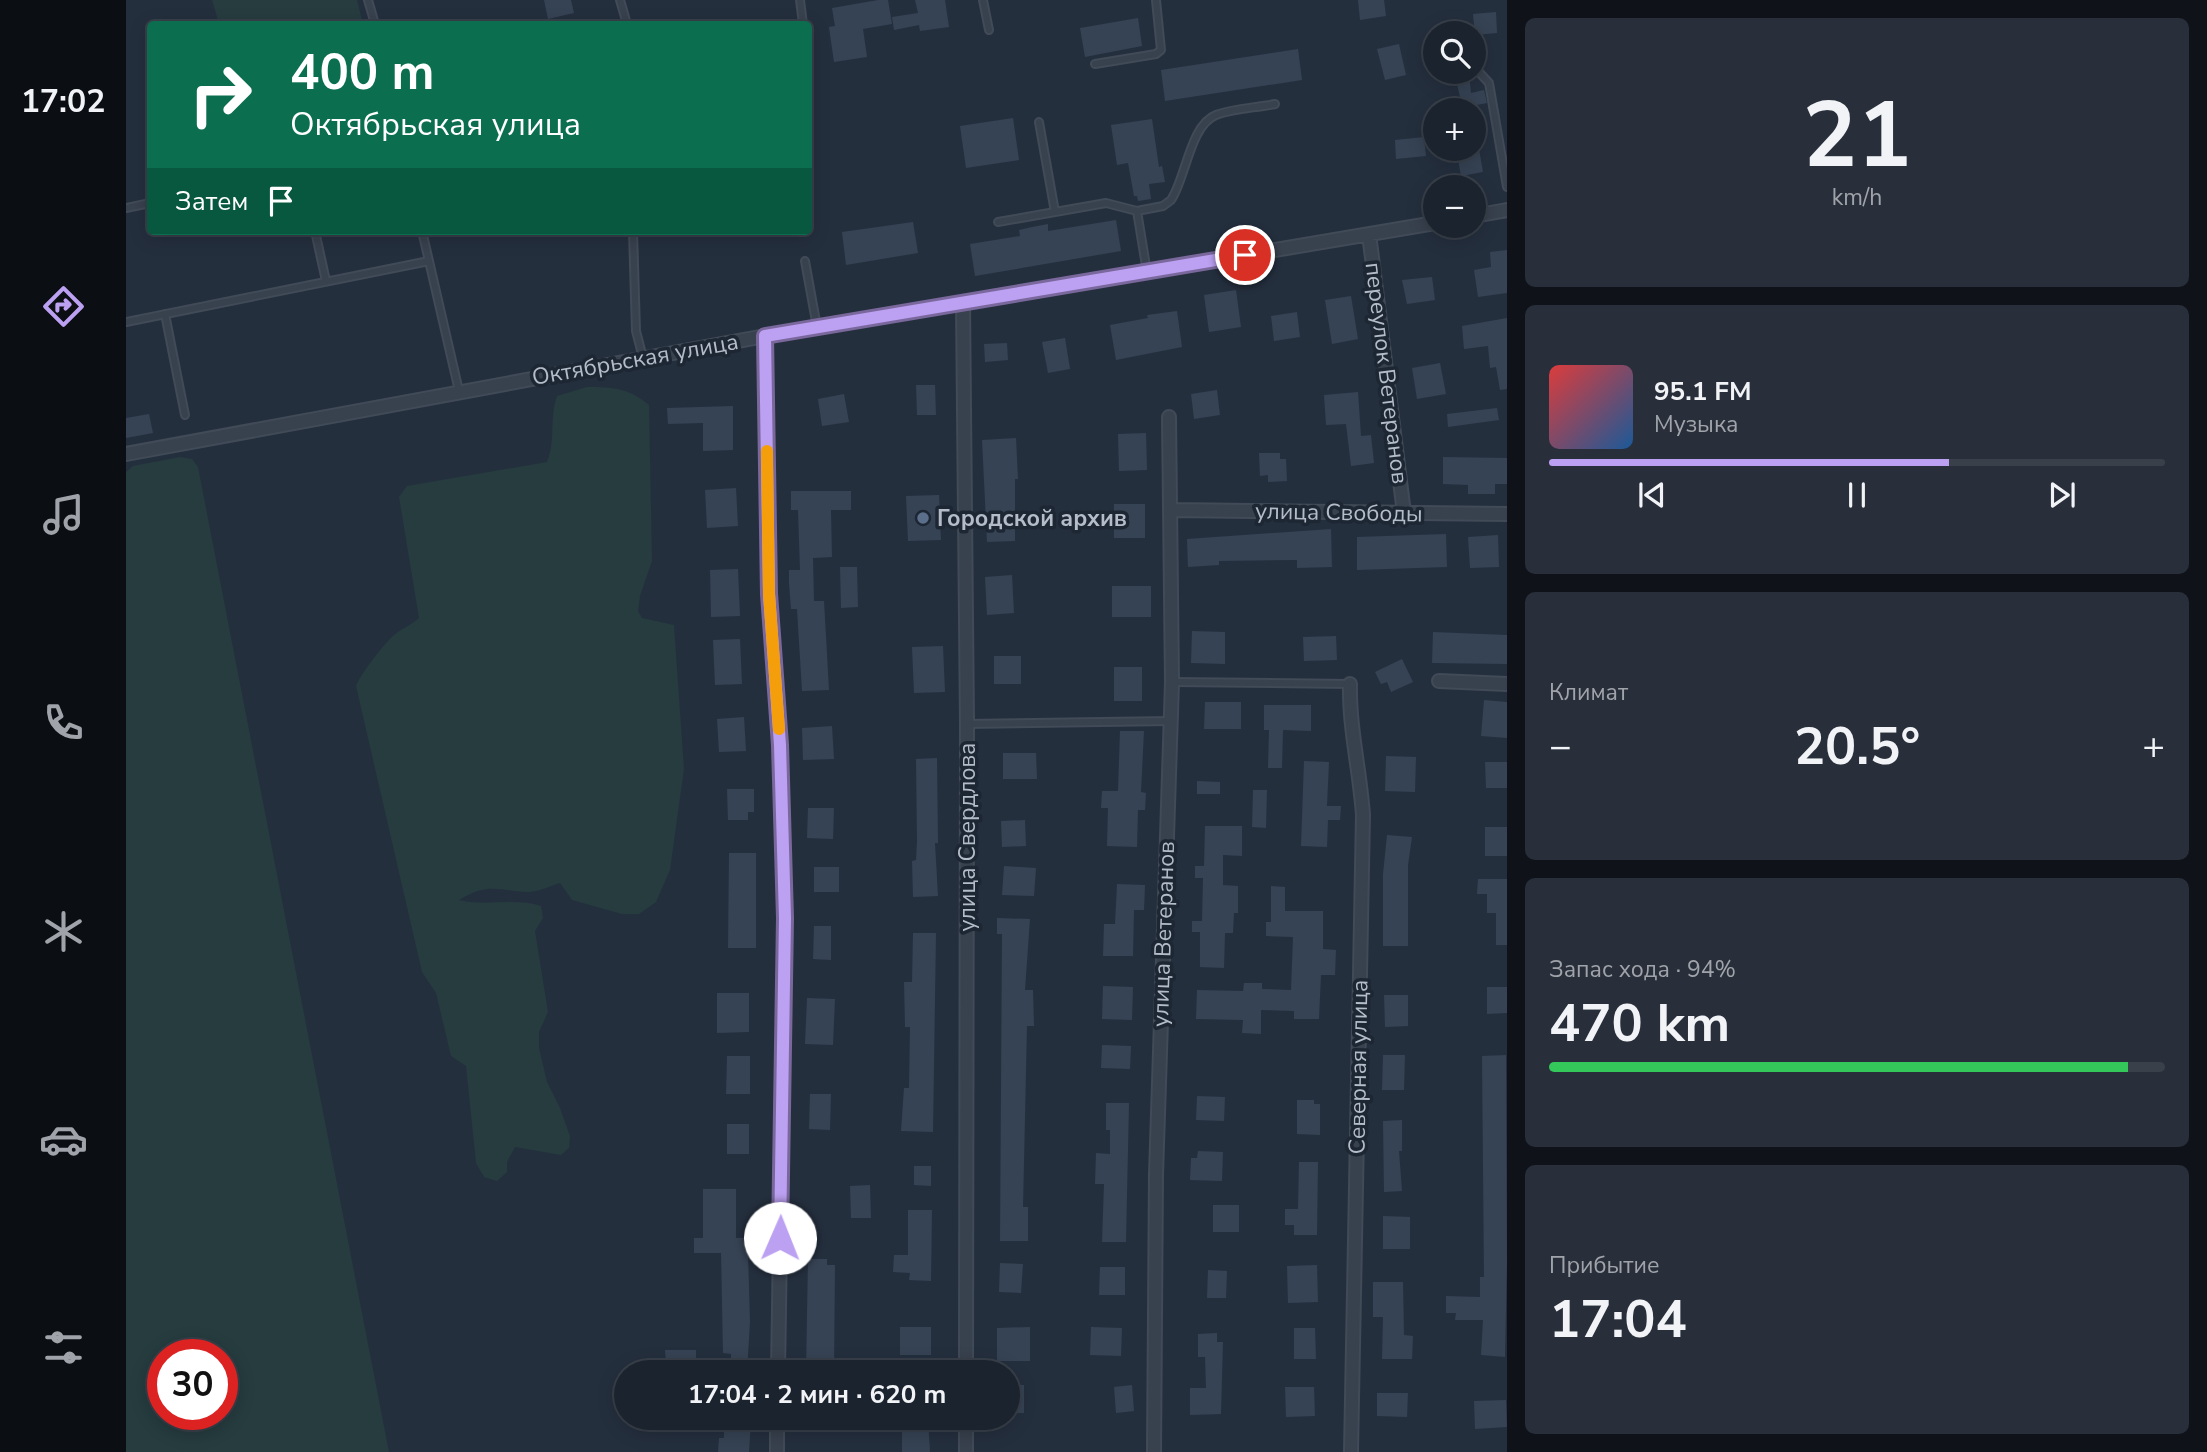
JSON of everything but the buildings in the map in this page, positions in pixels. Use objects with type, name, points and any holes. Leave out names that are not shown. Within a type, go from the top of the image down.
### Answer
[{"type":"street","points":[[1486,214],[1507,211]]},
{"type":"street","name":"Октябрьская улица","points":[[126,454],[765,336],[1423,225]]},
{"type":"street","name":"переулок Ветеранов","points":[[1369,234],[1404,513]]},
{"type":"street","name":"улица Свердлова","points":[[963,303],[967,724],[966,1360]]},
{"type":"street","points":[[765,336],[769,594],[780,745],[785,918],[778,1360]]},
{"type":"street","name":"улица Ветеранов","points":[[1154,1452],[1156,1175],[1172,682],[1169,417]]},
{"type":"street","name":"улица Свободы","points":[[1171,510],[1507,514]]},
{"type":"street","points":[[1440,681],[1507,684]]},
{"type":"street","name":"Северная улица","points":[[1350,684],[1349,715],[1361,783],[1363,815],[1351,1452]]},
{"type":"street","points":[[777,1430],[777,1452]]},
{"type":"street","points":[[966,1430],[966,1452]]},
{"type":"lane","points":[[369,0],[373,21]]},
{"type":"lane","points":[[620,0],[626,21]]},
{"type":"lane","points":[[800,0],[803,21]]},
{"type":"lane","points":[[983,0],[989,30]]},
{"type":"lane","points":[[1095,64],[1156,54],[1161,50],[1156,0]]},
{"type":"lane","points":[[1486,80],[1489,83],[1507,187]]},
{"type":"lane","points":[[998,222],[1106,204],[1137,211],[1163,206],[1171,200],[1206,121],[1216,115],[1275,104]]},
{"type":"lane","points":[[1039,122],[1055,212]]},
{"type":"lane","points":[[126,208],[147,204]]},
{"type":"lane","points":[[1137,211],[1147,272]]},
{"type":"lane","points":[[316,235],[326,282]]},
{"type":"lane","points":[[423,235],[459,391]]},
{"type":"lane","points":[[633,235],[636,331],[643,358]]},
{"type":"lane","points":[[126,322],[429,261]]},
{"type":"lane","points":[[805,261],[817,327]]},
{"type":"lane","points":[[165,314],[185,415]]},
{"type":"lane","points":[[1172,682],[1350,684]]},
{"type":"lane","points":[[967,724],[1171,721]]},
{"type":"green space","points":[[212,0],[357,0],[362,21],[218,21]]},
{"type":"green space","points":[[587,387],[620,390],[649,405],[652,561],[640,596],[638,611],[642,618],[674,625],[684,769],[670,870],[656,902],[639,914],[622,914],[572,900],[560,883],[532,892],[486,889],[459,900],[479,903],[531,903],[541,906],[543,918],[535,931],[548,1012],[539,1032],[539,1048],[547,1082],[570,1136],[569,1148],[561,1155],[515,1147],[507,1162],[507,1172],[497,1181],[484,1177],[476,1163],[466,1066],[451,1056],[436,993],[422,972],[356,686],[388,641],[419,618],[399,497],[407,486],[547,462],[557,396]]},
{"type":"green space","points":[[180,457],[192,459],[198,467],[389,1452],[126,1452],[126,472],[133,466]]},
{"type":"slow traffic","points":[[767,451],[769,594],[779,729]]},
{"type":"place","name":"Городской архив","points":[[923,518]]},
{"type":"route","points":[[780,1238],[785,918],[780,745],[769,594],[765,336],[1245,255]]}]
